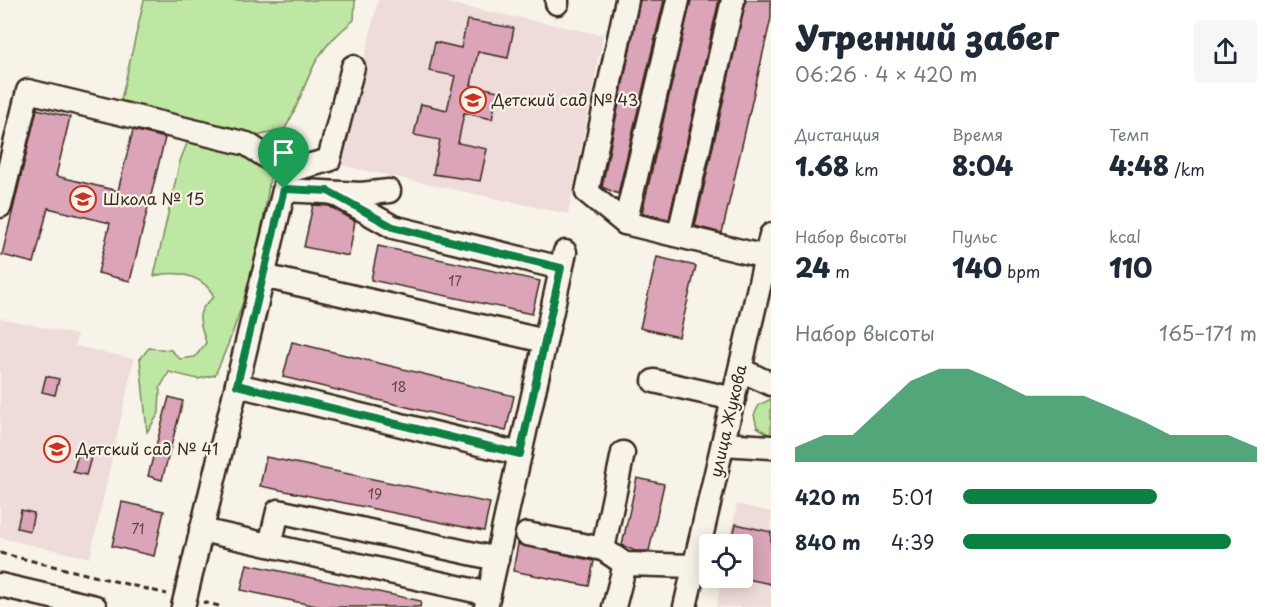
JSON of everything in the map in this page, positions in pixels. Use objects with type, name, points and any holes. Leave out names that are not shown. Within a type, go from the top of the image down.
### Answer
[{"type":"street","points":[[627,0],[587,192],[625,223],[679,234],[769,246]]},
{"type":"street","points":[[625,223],[678,0]]},
{"type":"street","points":[[679,234],[733,0]]},
{"type":"street","points":[[286,180],[329,160],[353,67]]},
{"type":"street","points":[[0,206],[28,91],[247,144],[286,180],[328,191],[361,194],[389,191]]},
{"type":"street","points":[[184,603],[286,180]]},
{"type":"street","points":[[201,530],[488,600],[563,260],[393,227],[328,191]]},
{"type":"street","name":"улица Жукова","points":[[685,607],[769,246]]},
{"type":"street","points":[[263,276],[545,341]]},
{"type":"street","points":[[741,370],[771,384]]},
{"type":"street","points":[[654,381],[734,399]]},
{"type":"street","points":[[237,385],[520,454]]},
{"type":"street","points":[[723,444],[771,447]]},
{"type":"street","points":[[603,549],[623,453]]},
{"type":"street","points":[[270,545],[278,511],[497,559]]},
{"type":"street","points":[[527,534],[603,549],[625,564],[694,566]]},
{"type":"street","points":[[614,607],[625,564]]},
{"type":"street","points":[[0,585],[95,607]]},
{"type":"path","points":[[0,553],[184,603]]},
{"type":"shaded area","name":"Детский сад № 43","points":[[378,0],[432,0],[603,35],[568,214],[340,165]]},
{"type":"shaded area","name":"Детский сад № 41","points":[[0,318],[77,335],[75,346],[134,359],[90,558],[0,538]]},
{"type":"shaded area","points":[[737,504],[771,512],[771,607],[716,607],[720,588],[753,588],[753,534],[731,534]]},
{"type":"green space","points":[[144,0],[355,0],[354,20],[330,42],[318,58],[284,130],[247,138],[128,109],[121,100]]},
{"type":"green space","points":[[188,141],[253,158],[270,177],[262,228],[250,278],[234,328],[215,375],[198,379],[169,372],[160,388],[159,413],[147,432],[140,359],[149,348],[171,350],[180,359],[195,357],[206,343],[200,323],[201,313],[214,297],[204,284],[188,276],[162,274],[154,276],[180,161]]},
{"type":"green space","points":[[771,399],[771,436],[757,427],[754,415],[759,405]]},
{"type":"building","points":[[640,0],[664,0],[618,194],[602,187]]},
{"type":"building","points":[[691,0],[719,0],[669,219],[642,213]]},
{"type":"building","points":[[746,0],[771,0],[771,18],[722,233],[695,226]]},
{"type":"building","points":[[467,20],[514,28],[508,58],[478,52],[471,85],[498,91],[492,119],[464,113],[458,143],[487,149],[480,181],[433,174],[440,140],[414,135],[421,104],[447,110],[455,76],[429,71],[435,42],[461,48]]},
{"type":"building","name":"Школа № 15","points":[[37,109],[70,117],[56,176],[118,191],[133,130],[165,138],[130,281],[98,273],[110,223],[48,208],[34,263],[2,255]]},
{"type":"building","points":[[313,205],[329,206],[355,221],[349,256],[304,247]]},
{"type":"building","points":[[378,246],[540,281],[532,314],[371,280]]},
{"type":"building","points":[[657,257],[696,266],[679,337],[640,328]]},
{"type":"building","points":[[292,342],[514,396],[506,431],[283,377]]},
{"type":"building","points":[[46,376],[59,379],[55,395],[42,392]]},
{"type":"building","points":[[169,397],[183,401],[162,480],[148,476]]},
{"type":"building","points":[[78,454],[91,458],[86,475],[73,472]]},
{"type":"building","points":[[266,457],[490,503],[484,531],[260,486]]},
{"type":"building","points":[[637,478],[664,484],[649,551],[635,551],[622,545]]},
{"type":"building","points":[[122,502],[164,511],[154,556],[112,546]]},
{"type":"building","points":[[21,510],[34,513],[30,531],[17,528]]},
{"type":"building","points":[[736,524],[771,532],[771,584],[753,580],[753,534],[734,534]]},
{"type":"building","points":[[518,544],[594,561],[589,586],[513,571]]},
{"type":"building","points":[[247,564],[421,601],[420,607],[321,607],[241,590]]},
{"type":"place","name":"Детский сад № 43","points":[[473,100]]},
{"type":"place","name":"Школа № 15","points":[[83,199]]},
{"type":"place","name":"Детский сад № 41","points":[[57,449]]},
{"type":"route","points":[[284,189],[328,191],[393,227],[561,268],[520,454],[237,385],[284,189]]}]
